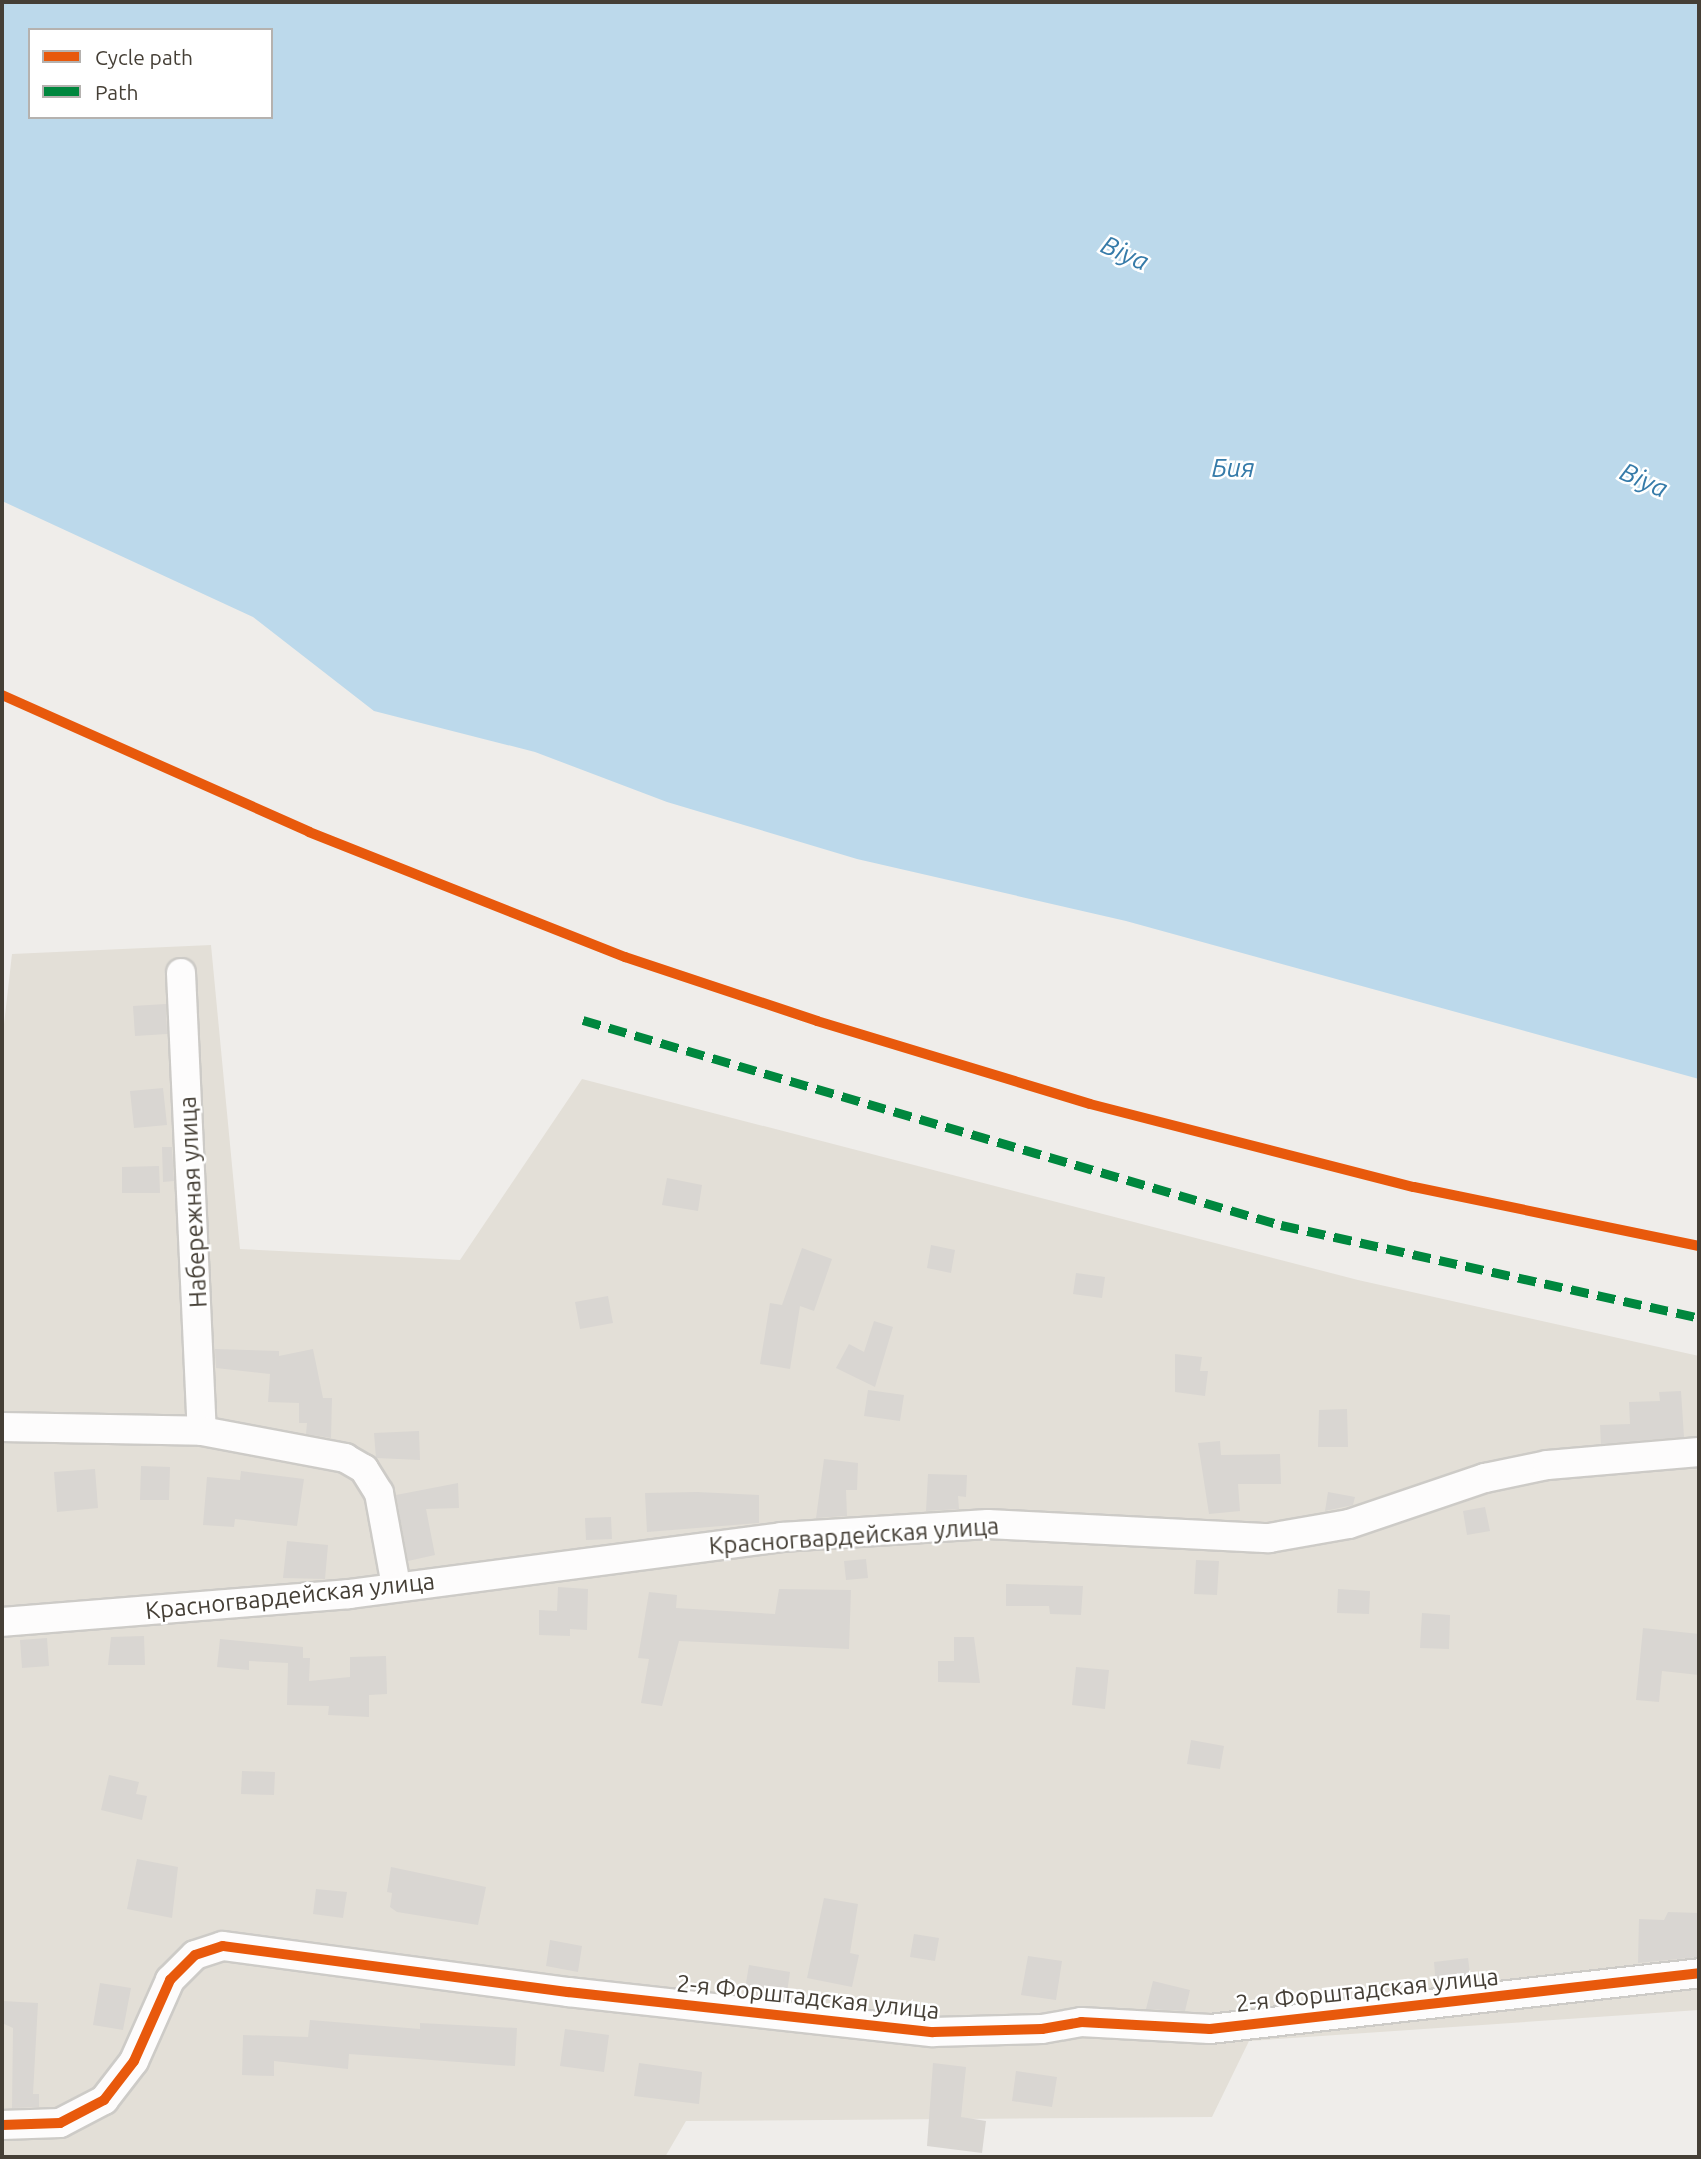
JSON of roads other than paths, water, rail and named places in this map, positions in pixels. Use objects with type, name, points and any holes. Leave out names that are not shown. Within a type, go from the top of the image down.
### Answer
[{"type":"street","name":"Набережная улица","points":[[181,973],[202,1431]]},
{"type":"street","points":[[2,1427],[202,1431],[330,1454],[364,1469],[379,1493],[396,1586]]},
{"type":"street","name":"Красногвардейская улица","points":[[2,1622],[396,1586],[781,1537],[988,1524],[1269,1538],[1349,1524],[1485,1478],[1534,1467],[1605,1456],[1699,1452]]},
{"type":"street","name":"2-я Форштадская улица","points":[[2,2125],[60,2123],[104,2101],[134,2061],[170,1979],[195,1955],[223,1946],[866,2027],[978,2033],[1081,2022],[1210,2029],[1699,1973]]},
{"type":"water","name":"Бия","points":[[2,2],[1699,2],[1699,1079],[1126,921],[857,859],[667,802],[535,752],[374,711],[253,617],[2,501]]},
{"type":"water label","name":"Biya","points":[[1125,253]]},
{"type":"water label","name":"Biya","points":[[1644,480]]}]
